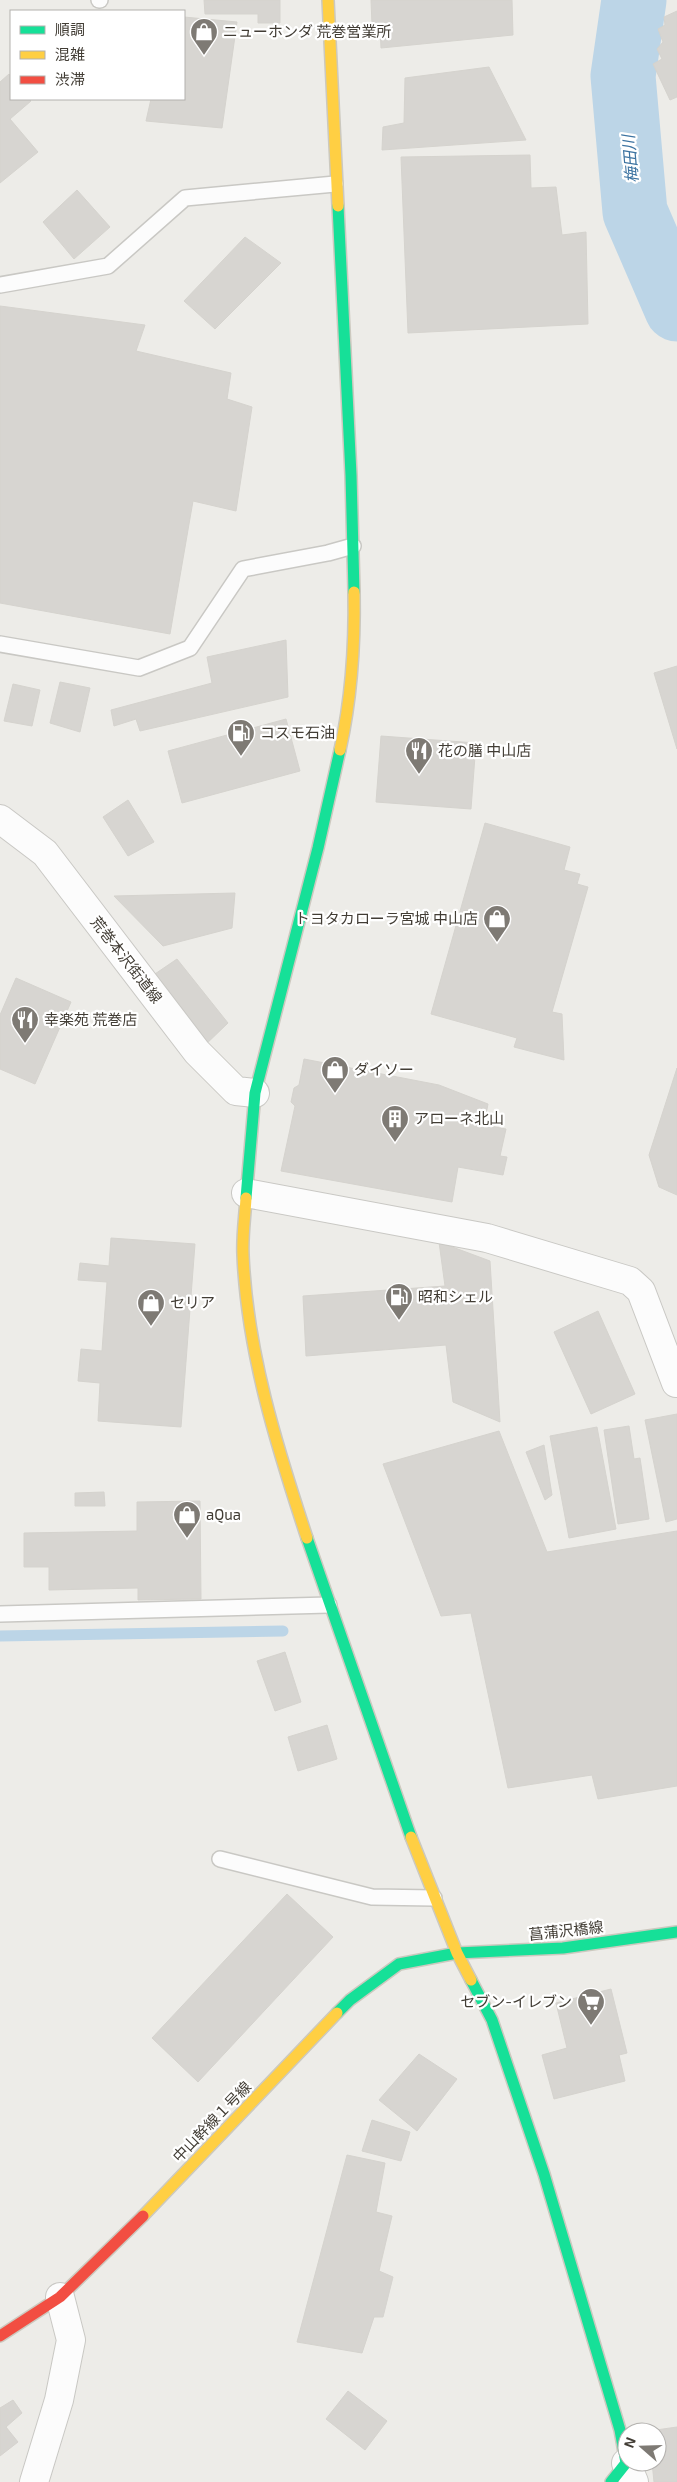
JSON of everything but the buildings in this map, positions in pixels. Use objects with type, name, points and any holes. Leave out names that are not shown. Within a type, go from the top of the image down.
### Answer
[{"type":"street","points":[[328,0],[353,546],[355,638],[350,706],[318,848],[255,1093],[246,1193],[243,1255],[252,1337],[278,1449],[329,1605],[434,1898],[457,1953],[492,2020],[544,2174],[620,2430],[624,2477]]},
{"type":"street","name":"荒巻本沢街道線","points":[[0,819],[44,853],[197,1052],[236,1091],[255,1093]]},
{"type":"street","points":[[246,1193],[487,1238],[630,1281],[641,1291],[676,1383]]},
{"type":"street","name":"菖蒲沢橋線","points":[[457,1953],[563,1948],[677,1932]]},
{"type":"street","name":"中山幹線１号線","points":[[0,2336],[60,2297],[113,2248],[350,2000],[399,1964],[457,1953]]},
{"type":"street","points":[[34,2482],[59,2400],[71,2340],[60,2297]]},
{"type":"lane","points":[[0,285],[108,266],[185,198],[335,184]]},
{"type":"lane","points":[[0,644],[139,668],[190,648],[243,569],[328,553],[353,546]]},
{"type":"lane","points":[[0,1614],[329,1605]]},
{"type":"lane","points":[[220,1858],[372,1897],[434,1898]]},
{"type":"waterway","name":"梅田川","points":[[634,0],[623,76],[635,212],[677,309]]},
{"type":"waterway","points":[[0,1636],[283,1631]]},
{"type":"traffic: fast","points":[[338,206],[351,475],[354,592]]},
{"type":"traffic: fast","points":[[246,1198],[255,1093],[318,848],[340,750]]},
{"type":"traffic: fast","points":[[307,1538],[411,1837]]},
{"type":"traffic: fast","points":[[337,2013],[350,2000],[399,1964],[457,1953],[563,1948],[677,1932]]},
{"type":"traffic: fast","points":[[471,1980],[492,2020],[544,2174],[620,2430],[626,2463],[611,2482]]},
{"type":"traffic: slow","points":[[328,0],[338,206]]},
{"type":"traffic: slow","points":[[340,750],[352,671],[354,592]]},
{"type":"traffic: slow","points":[[246,1198],[243,1255],[250,1327],[265,1399],[307,1538]]},
{"type":"traffic: slow","points":[[411,1837],[457,1953],[471,1980]]},
{"type":"traffic: slow","points":[[143,2216],[337,2013]]},
{"type":"traffic: jam","points":[[0,2336],[60,2297],[143,2216]]},
{"type":"place","name":"ニューホンダ 荒巻営業所","points":[[204,56]]},
{"type":"place","name":"コスモ石油","points":[[241,757]]},
{"type":"place","name":"花の膳 中山店","points":[[419,775]]},
{"type":"place","name":"トヨタカローラ宮城 中山店","points":[[497,943]]},
{"type":"place","name":"幸楽苑 荒巻店","points":[[25,1044]]},
{"type":"place","name":"ダイソー","points":[[335,1094]]},
{"type":"place","name":"アローネ北山","points":[[395,1143]]},
{"type":"place","name":"昭和シェル","points":[[399,1321]]},
{"type":"place","name":"セリア","points":[[151,1327]]},
{"type":"place","name":"aQua","points":[[187,1539]]},
{"type":"place","name":"セブン-イレブン","points":[[591,2026]]}]
